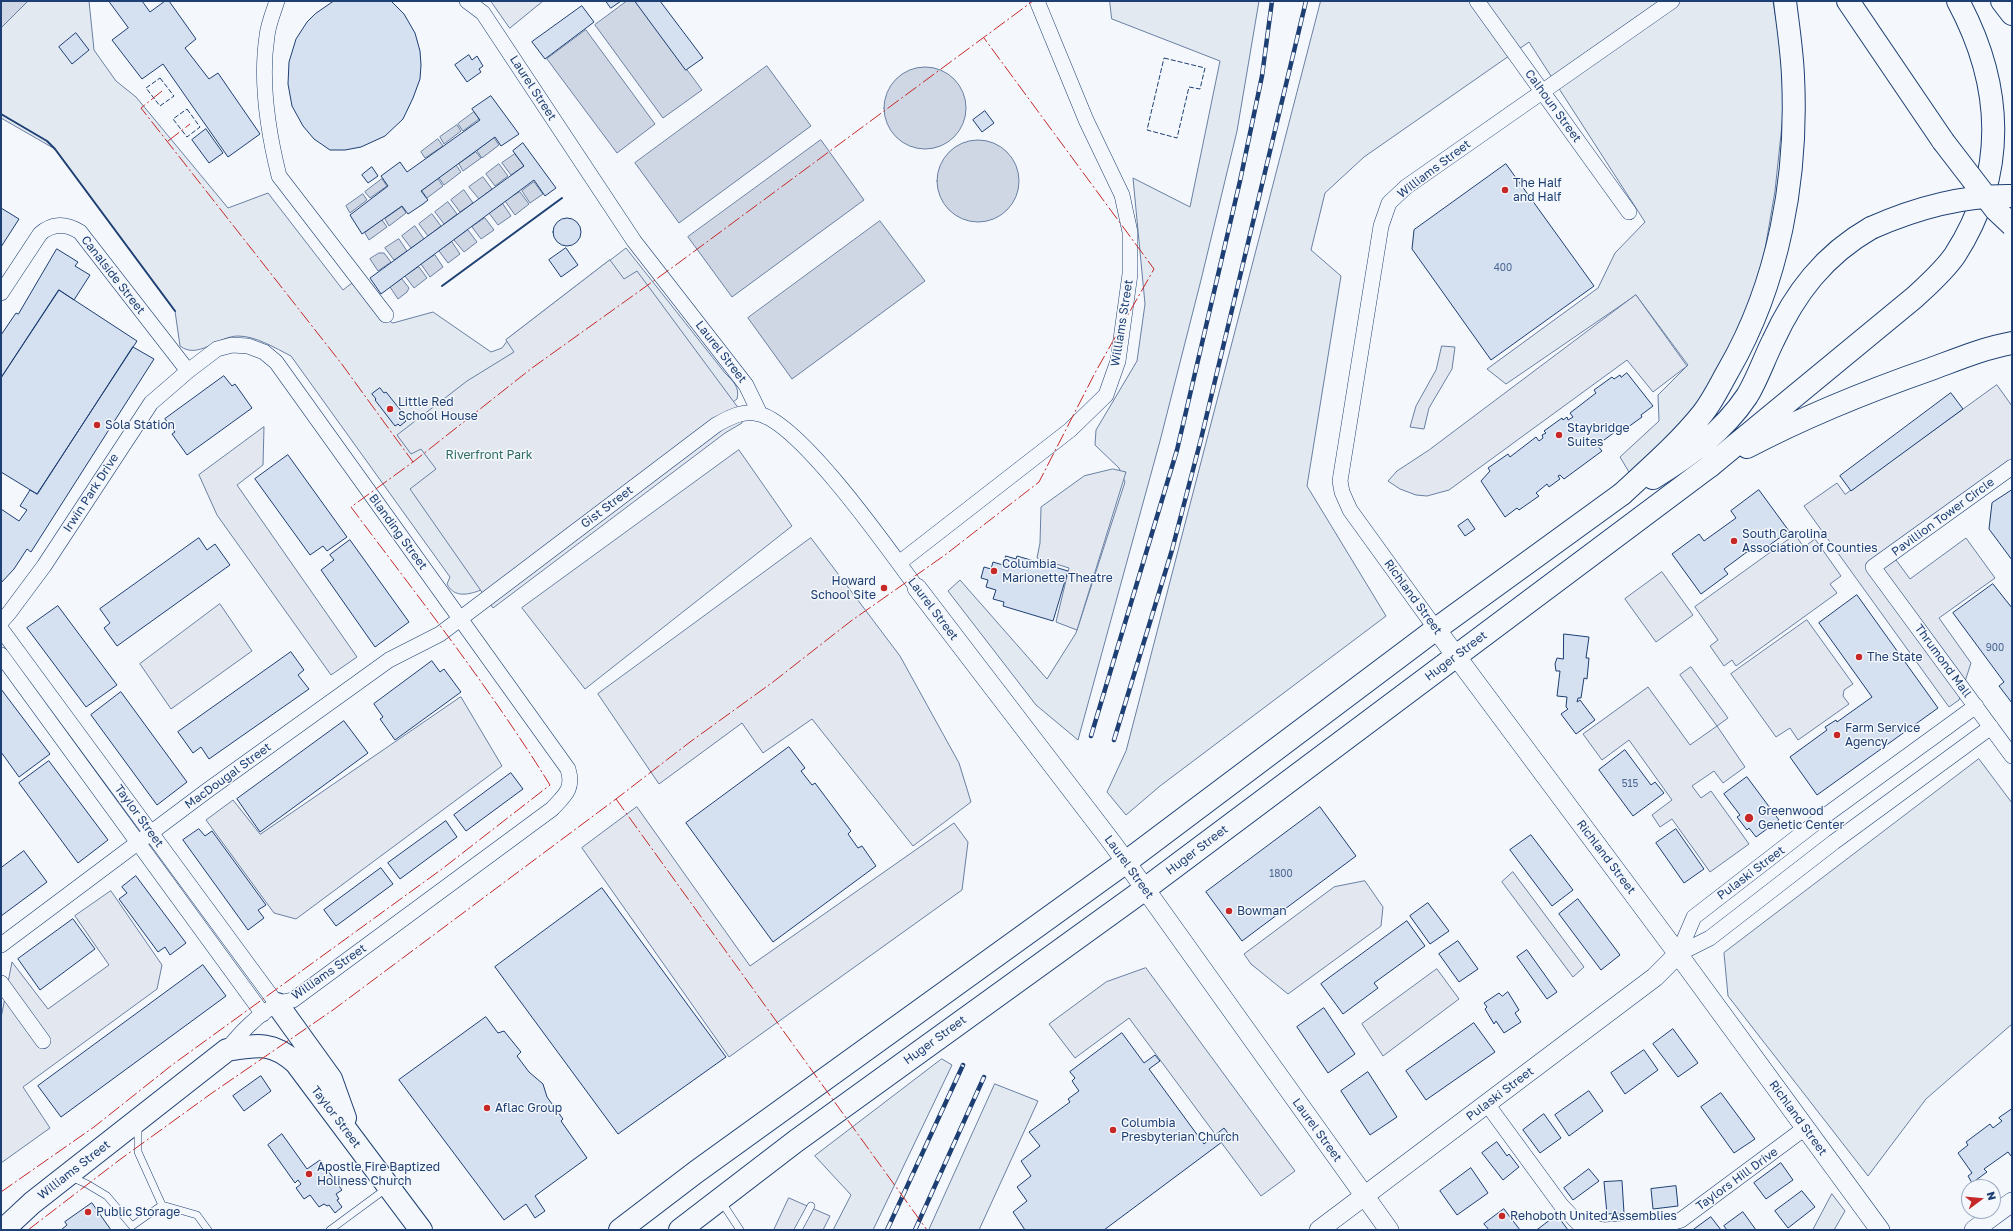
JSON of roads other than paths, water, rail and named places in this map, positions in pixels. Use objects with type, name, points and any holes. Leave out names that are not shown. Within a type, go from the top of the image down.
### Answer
[{"type":"highway","points":[[1622,494],[1680,440],[1704,411],[1741,347],[1767,284],[1774,262],[1785,205],[1793,136],[1793,75],[1785,1]]},
{"type":"highway","points":[[1848,1],[1943,141],[1996,210],[2012,225]]},
{"type":"highway","points":[[1710,466],[1915,297],[1942,270],[1954,255],[1966,235],[1987,185],[1994,134],[1990,92],[1981,49],[1972,26],[1958,1]]},
{"type":"highway","points":[[2002,1],[2012,14]]},
{"type":"highway","points":[[620,1230],[708,1164],[1126,862],[1436,629],[1622,494],[1676,464],[1698,448],[1717,431],[1747,396],[1790,306],[1803,288],[1834,254],[1850,240],[1871,228],[1896,217],[1941,202],[1978,197],[2012,196]]},
{"type":"highway","points":[[1710,466],[1790,424],[1902,380],[1995,346],[2012,343]]},
{"type":"highway","name":"Huger Street","points":[[680,1230],[796,1141],[1145,888],[1710,466]]},
{"type":"highway","points":[[270,1009],[331,1079],[351,1136]]},
{"type":"highway","name":"Taylor Street","points":[[227,1050],[255,1045],[271,1046],[296,1063],[421,1230]]},
{"type":"highway","name":"Williams Street","points":[[32,1203],[227,1050]]},
{"type":"highway","points":[[1,1218],[32,1203]]},
{"type":"highway","points":[[3,1230],[32,1203]]},
{"type":"street","points":[[277,1],[267,35],[263,74],[274,153],[280,176],[386,315]]},
{"type":"street","name":"Laurel Street","points":[[467,1],[483,13],[634,241],[746,385],[760,414],[784,428],[802,443],[846,494],[899,563],[916,588],[1126,862],[1389,1230]]},
{"type":"street","name":"Williams Street","points":[[899,563],[1070,430],[1106,395],[1118,361],[1130,274],[1130,232],[1122,195],[1086,120],[1037,1]]},
{"type":"street","name":"Calhoun Street","points":[[1477,1],[1629,212]]},
{"type":"street","name":"Williams Street","points":[[1340,481],[1381,226],[1389,203],[1406,187],[1542,90],[1672,1]]},
{"type":"street","name":"Canalside Street","points":[[1,293],[40,234],[46,228],[64,225],[73,228],[80,232],[188,371]]},
{"type":"street","name":"Blanding Street","points":[[188,371],[217,349],[232,345],[248,346],[264,352],[276,362],[568,769],[571,778],[570,787]]},
{"type":"street","name":"Irwin Park Drive","points":[[1,622],[9,614],[44,566],[151,403],[188,371]]},
{"type":"street","name":"Gist Street","points":[[460,618],[716,424],[742,412],[760,414]]},
{"type":"street","name":"Pavillion Tower Circle","points":[[1873,567],[2012,467]]},
{"type":"street","name":"Richland Street","points":[[1340,481],[1350,510],[1436,629],[1678,954],[1880,1230]]},
{"type":"street","name":"Thrumond Mall","points":[[1873,567],[2012,756]]},
{"type":"street","name":"MacDougal Street","points":[[1,944],[208,790],[389,660],[440,634],[460,618]]},
{"type":"street","name":"Taylor Street","points":[[1,629],[152,833],[270,1009]]},
{"type":"street","name":"Taylor Street","points":[[1,655],[138,843],[270,1009]]},
{"type":"street","name":"Pulaski Street","points":[[1678,954],[1694,917],[1818,821],[1976,706]]},
{"type":"street","name":"Pulaski Street","points":[[1319,1230],[1655,977],[1678,954],[1710,938],[1834,842],[1991,727]]},
{"type":"street","name":"Williams Street","points":[[227,1050],[238,1035],[270,1009],[293,1000],[442,890],[552,808],[564,796],[570,787]]},
{"type":"street","points":[[1,983],[43,1041]]},
{"type":"street","name":"Taylors Hill Drive","points":[[1487,1104],[1561,1204],[1578,1223],[1603,1230],[1661,1226],[1681,1220],[1805,1128]]},
{"type":"street","points":[[1974,1230],[2012,1202]]},
{"type":"lane","points":[[137,1121],[138,1152],[162,1205],[197,1215],[208,1230]]},
{"type":"lane","points":[[67,1176],[87,1184],[107,1196],[132,1226],[162,1205]]},
{"type":"lane","points":[[330,1230],[388,1186]]},
{"type":"lane","points":[[720,1199],[740,1230]]},
{"type":"lane","points":[[798,1230],[811,1206]]},
{"type":"railway","points":[[1091,736],[1177,450],[1240,181],[1262,76],[1272,1]]},
{"type":"railway","points":[[1114,740],[1172,550],[1201,439],[1306,1]]},
{"type":"railway","points":[[887,1230],[963,1065]]},
{"type":"railway","points":[[915,1230],[984,1077]]},
{"type":"place","name":"The Half and Half","points":[[1505,190]]},
{"type":"place","name":"Little Red School House","points":[[390,409]]},
{"type":"place","name":"Sola Station","points":[[97,425]]},
{"type":"place","name":"Staybridge Suites","points":[[1559,435]]},
{"type":"place","name":"South Carolina Association of Counties","points":[[1734,541]]},
{"type":"place","name":"Columbia Marionette Theatre","points":[[994,571]]},
{"type":"place","name":"Howard School Site","points":[[884,588]]},
{"type":"place","name":"The State","points":[[1859,657]]},
{"type":"place","name":"Farm Service Agency","points":[[1837,735]]},
{"type":"place","name":"Greenwood Genetic Center","points":[[1749,818]]},
{"type":"place","name":"Bowman","points":[[1229,911]]},
{"type":"place","name":"Aflac Group","points":[[487,1108]]},
{"type":"place","name":"Columbia Presbyterian Church","points":[[1113,1130]]},
{"type":"place","name":"Apostle Fire Baptized Holiness Church","points":[[309,1174]]},
{"type":"place","name":"Public Storage","points":[[88,1212]]},
{"type":"place","name":"Rehoboth United Assemblies","points":[[1502,1216]]},
{"type":"park label","name":"Riverfront Park","points":[[489,455]]}]
